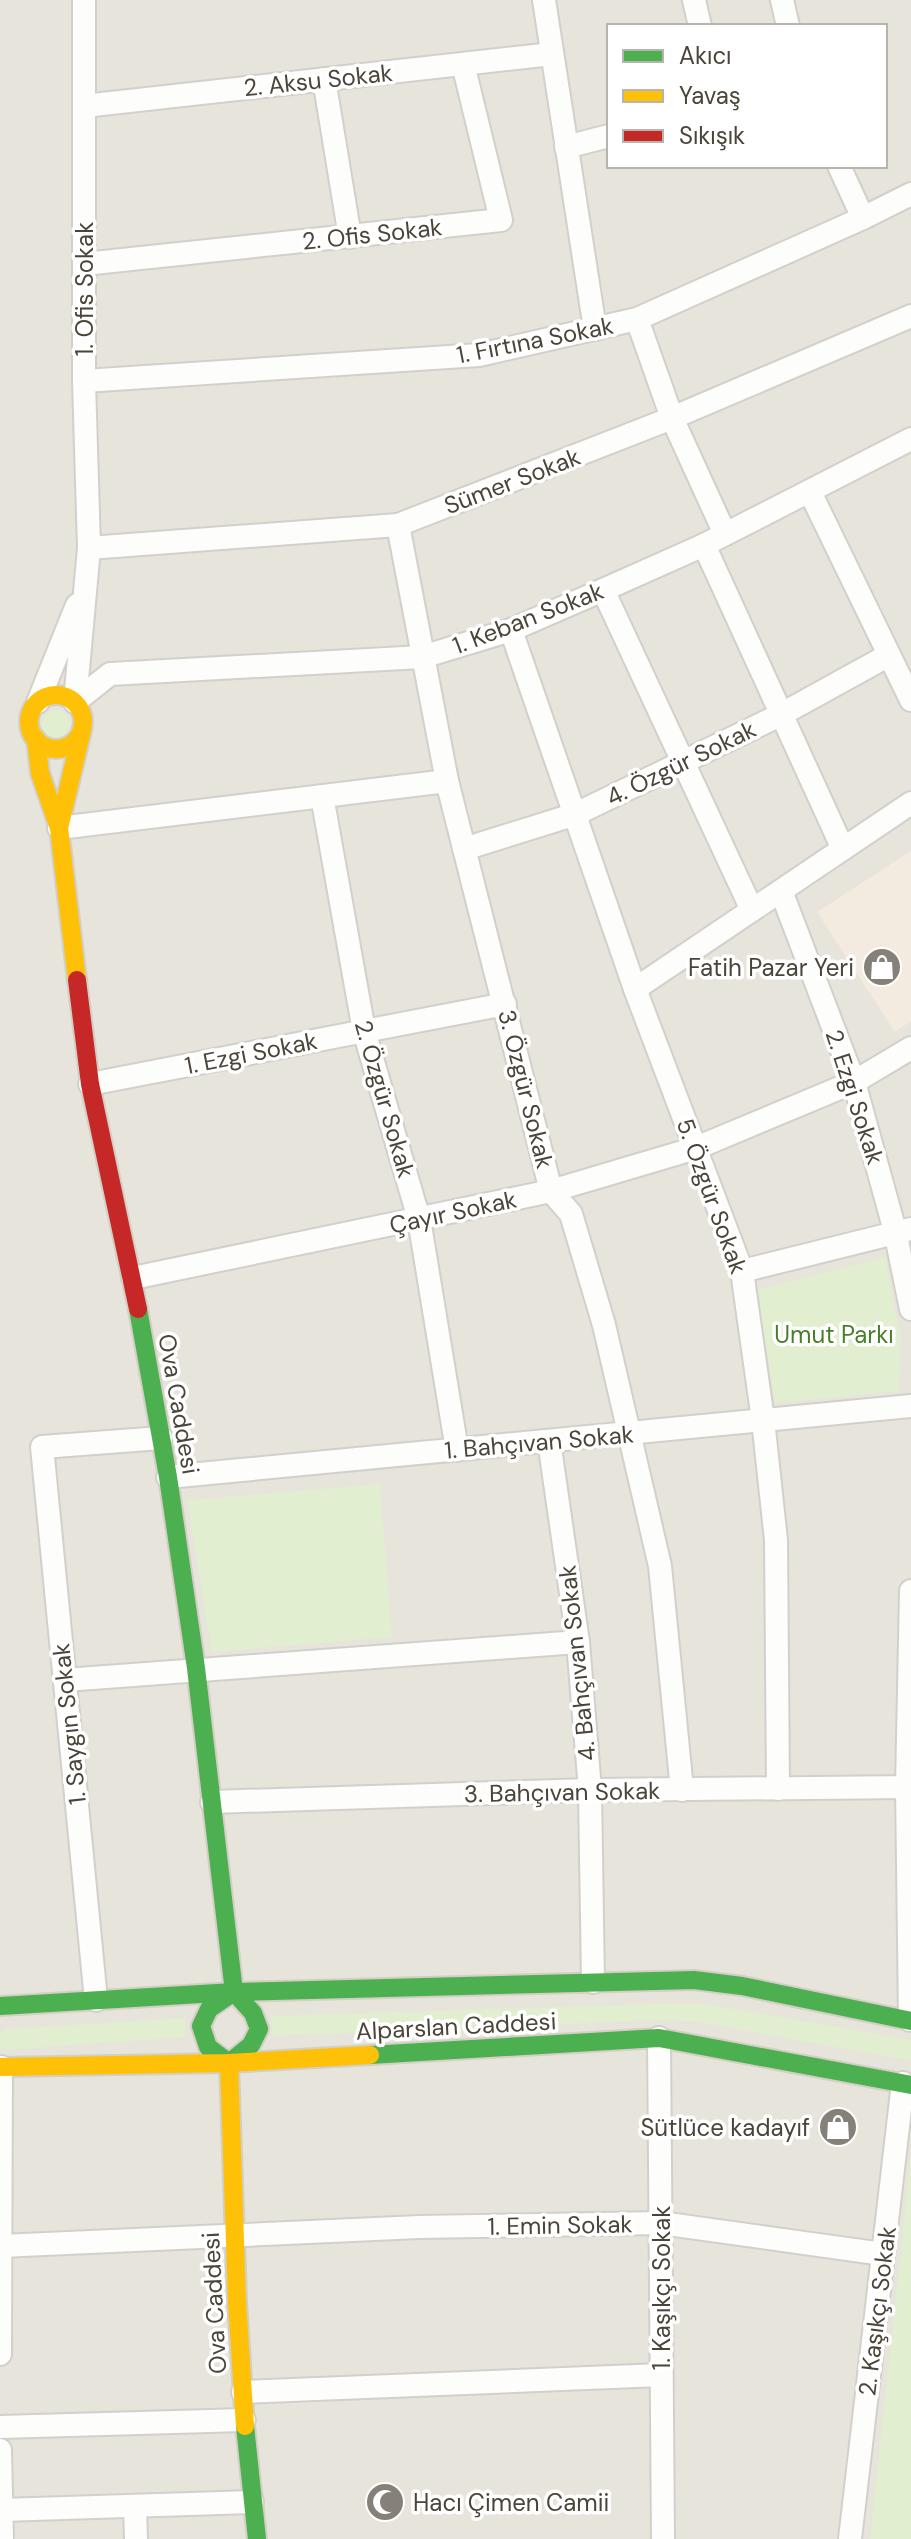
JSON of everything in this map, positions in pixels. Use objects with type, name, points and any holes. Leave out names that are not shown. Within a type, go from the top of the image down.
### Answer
[{"type":"street","points":[[544,0],[595,329]]},
{"type":"street","points":[[694,0],[700,24]]},
{"type":"street","points":[[782,0],[788,24]]},
{"type":"street","name":"1. Ofis Sokak","points":[[75,702],[89,548],[84,381],[84,106],[89,1]]},
{"type":"street","name":"2. Aksu Sokak","points":[[84,106],[552,54]]},
{"type":"street","name":"2. Ofis Sokak","points":[[84,264],[501,220],[463,64]]},
{"type":"street","points":[[324,79],[350,237]]},
{"type":"street","points":[[566,147],[607,137]]},
{"type":"street","points":[[840,168],[863,218]]},
{"type":"street","name":"1. Fırtına Sokak","points":[[84,381],[479,355],[595,329],[637,319],[911,194]]},
{"type":"street","name":"Sümer Sokak","points":[[89,548],[398,525],[672,418],[911,316]]},
{"type":"street","points":[[637,319],[672,418],[725,534]]},
{"type":"street","name":"1. Keban Sokak","points":[[75,702],[110,674],[422,657],[511,630],[704,545],[911,439]]},
{"type":"street","points":[[810,492],[911,700]]},
{"type":"street","name":"3. Özgür Sokak","points":[[398,525],[447,781],[464,849],[551,1191],[571,1214],[604,1325],[660,1566],[682,1790]]},
{"type":"street","points":[[704,545],[843,849]]},
{"type":"street","points":[[38,702],[88,578]]},
{"type":"street","points":[[603,590],[752,910]]},
{"type":"street","name":"5. Özgür Sokak","points":[[511,630],[635,989],[742,1271],[776,1540],[778,1789]]},
{"type":"street","name":"4. Özgür Sokak","points":[[464,849],[576,814],[782,714],[889,655]]},
{"type":"street","points":[[57,694],[75,702],[82,712],[82,730],[59,828],[40,773],[36,739],[29,722],[33,707],[57,694]]},
{"type":"street","points":[[36,739],[50,748],[66,747],[82,730]]},
{"type":"street","points":[[59,828],[447,781]]},
{"type":"street","name":"2. Özgür Sokak","points":[[322,796],[364,1031],[419,1219],[457,1450]]},
{"type":"street","points":[[635,989],[911,803]]},
{"type":"street","name":"Ova Caddesi","points":[[59,828],[90,1084],[133,1278],[168,1477],[196,1668],[234,1992]]},
{"type":"street","name":"2. Ezgi Sokak","points":[[781,891],[854,1082],[903,1230],[911,1309]]},
{"type":"street","name":"1. Ezgi Sokak","points":[[90,1084],[505,1004]]},
{"type":"street","name":"Çayır Sokak","points":[[133,1278],[551,1191],[696,1148],[854,1082],[911,1048]]},
{"type":"street","points":[[742,1271],[903,1230]]},
{"type":"street","name":"1. Bahçıvan Sokak","points":[[168,1477],[911,1406]]},
{"type":"street","name":"1. Saygın Sokak","points":[[96,2000],[42,1447],[161,1438]]},
{"type":"street","name":"4. Bahçıvan Sokak","points":[[549,1441],[578,1642],[590,1790],[593,1982]]},
{"type":"street","points":[[911,1591],[911,2020]]},
{"type":"street","points":[[65,1680],[578,1642]]},
{"type":"street","name":"3. Bahçıvan Sokak","points":[[212,1802],[590,1790],[909,1787]]},
{"type":"street","name":"Alparslan Caddesi","points":[[0,2006],[234,1992],[694,1980],[742,1986],[911,2020]]},
{"type":"street","points":[[234,1992],[253,2009],[260,2027],[254,2046],[229,2063],[208,2047],[201,2026],[209,2009],[234,1992]]},
{"type":"street","name":"Alparslan Caddesi","points":[[1,2067],[229,2063],[659,2038],[907,2084]]},
{"type":"street","name":"1. Kaşıkçı Sokak","points":[[659,2038],[663,2539]]},
{"type":"street","name":"Ova Caddesi","points":[[229,2063],[244,2420],[257,2539]]},
{"type":"street","points":[[0,2354],[1,2067]]},
{"type":"street","name":"2. Kaşıkçı Sokak","points":[[850,2539],[883,2254],[907,2084]]},
{"type":"street","name":"1. Emin Sokak","points":[[1,2246],[434,2227],[661,2223],[883,2254]]},
{"type":"street","points":[[243,2392],[661,2375]]},
{"type":"street","points":[[0,2427],[244,2420]]},
{"type":"street","points":[[0,2450],[2,2539]]},
{"type":"street","points":[[2,2510],[252,2502]]},
{"type":"street","points":[[135,2506],[136,2539]]},
{"type":"shaded area","points":[[0,0],[911,0],[911,2539],[0,2539]]},
{"type":"shaded area","name":"Fatih Pazar Yeri","points":[[911,851],[911,1021],[895,1032],[817,912]]},
{"type":"green space","points":[[56,710],[66,714],[70,724],[66,734],[56,738],[46,734],[42,724],[46,714]]},
{"type":"green space","name":"Umut Parkı","points":[[885,1257],[901,1339],[899,1391],[775,1403],[757,1290]]},
{"type":"green space","points":[[380,1484],[392,1637],[212,1652],[187,1500]]},
{"type":"green space","points":[[706,2004],[911,2040],[911,2061],[699,2022],[660,2020],[272,2036],[271,2016]]},
{"type":"green space","points":[[185,2018],[186,2037],[6,2050],[0,2047],[0,2033],[7,2029]]},
{"type":"green space","points":[[911,2154],[911,2539],[870,2539]]},
{"type":"traffic: fast","points":[[138,1309],[168,1477],[196,1668],[234,1992],[253,2013],[259,2029],[251,2045],[229,2063]]},
{"type":"traffic: fast","points":[[0,2006],[234,1992],[694,1980],[742,1986],[911,2021]]},
{"type":"traffic: fast","points":[[229,2063],[208,2047],[201,2026],[209,2009],[234,1992]]},
{"type":"traffic: fast","points":[[370,2055],[659,2038],[911,2085]]},
{"type":"traffic: fast","points":[[245,2426],[257,2539]]},
{"type":"traffic: slow","points":[[56,695],[75,703],[83,722],[75,741],[56,749],[37,741],[29,722],[37,703],[56,695]]},
{"type":"traffic: slow","points":[[59,828],[82,730]]},
{"type":"traffic: slow","points":[[36,739],[40,773],[59,828],[77,980]]},
{"type":"traffic: slow","points":[[0,2067],[229,2063],[370,2055]]},
{"type":"traffic: slow","points":[[229,2063],[237,2301],[245,2426]]},
{"type":"traffic: jam","points":[[77,980],[90,1084],[138,1309]]},
{"type":"place","name":"Fatih Pazar Yeri","points":[[882,967]]},
{"type":"place","name":"Sütlüce kadayıf","points":[[838,2127]]},
{"type":"place","name":"Hacı Çimen Camii","points":[[385,2502]]}]
